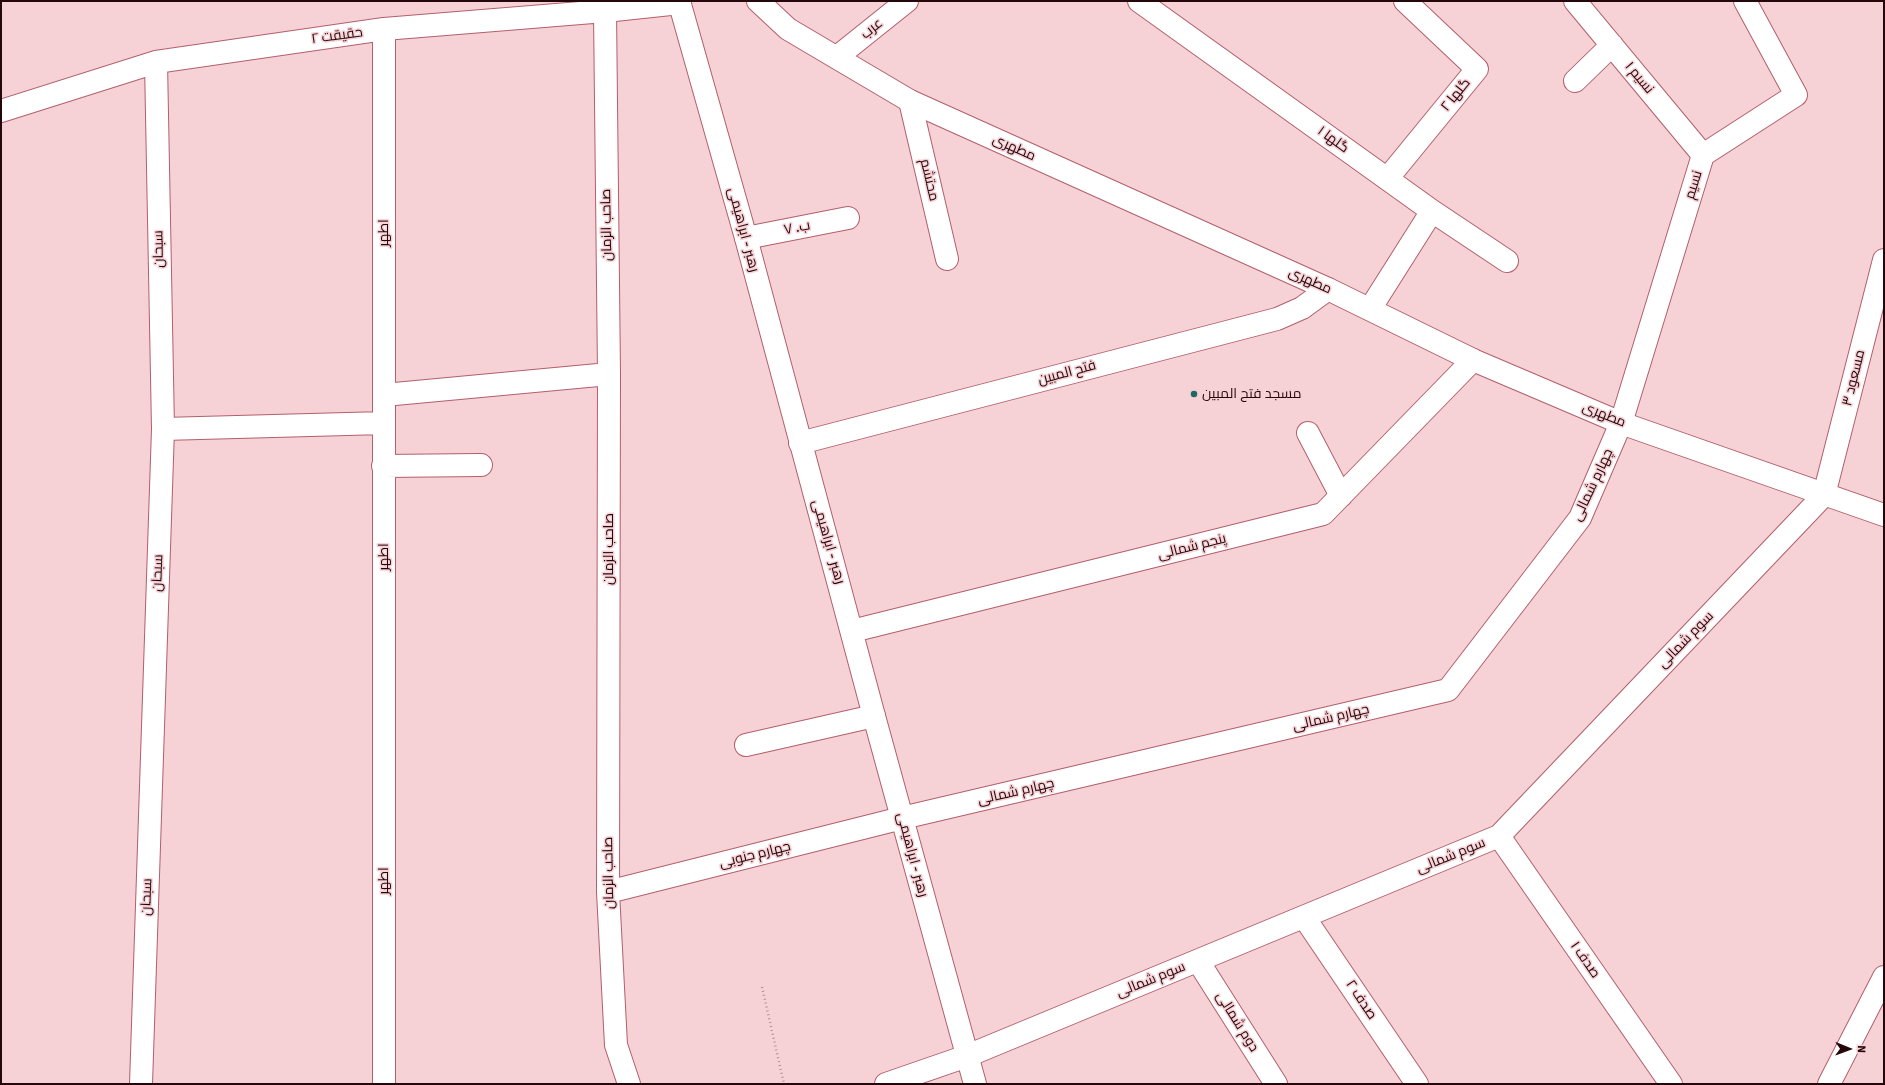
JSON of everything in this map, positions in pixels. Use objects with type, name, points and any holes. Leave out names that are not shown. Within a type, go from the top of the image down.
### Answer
[{"type":"street","name":"مطهری","points":[[758,1],[788,29],[910,101],[1328,289],[1473,360],[1621,423],[1884,515]]},
{"type":"street","name":"عرب","points":[[837,57],[907,1]]},
{"type":"street","name":"گلها ۱","points":[[1139,1],[1432,211],[1507,261]]},
{"type":"street","name":"گلها ۲","points":[[1387,179],[1477,69],[1405,1]]},
{"type":"street","name":"نسیم ۱","points":[[1575,1],[1703,155]]},
{"type":"street","name":"نسیم","points":[[1621,423],[1703,155],[1796,95],[1745,1]]},
{"type":"street","name":"حقیقت ۲","points":[[1,111],[156,62],[384,29],[605,11],[680,2]]},
{"type":"street","name":"رهبر - ابراهیمی","points":[[680,2],[746,238],[966,1056],[975,1084]]},
{"type":"street","name":"صاحب الزمان","points":[[605,11],[609,374],[608,892],[616,1045],[629,1084]]},
{"type":"street","name":"اطهر","points":[[384,29],[384,1084]]},
{"type":"street","points":[[1575,81],[1612,45]]},
{"type":"street","name":"سبحان","points":[[141,1084],[162,429],[156,62]]},
{"type":"street","name":"محتشم","points":[[910,101],[947,259]]},
{"type":"street","points":[[1370,309],[1432,211]]},
{"type":"street","name":"ب. ۷","points":[[746,238],[848,218]]},
{"type":"street","name":"مسعود ۳","points":[[1824,495],[1884,260]]},
{"type":"street","name":"فتح المبین","points":[[800,442],[1277,319],[1302,308],[1328,289]]},
{"type":"street","name":"پنجم شمالی","points":[[852,631],[1323,514],[1473,360]]},
{"type":"street","points":[[384,395],[609,374]]},
{"type":"street","points":[[162,429],[384,423]]},
{"type":"street","name":"چهارم شمالی","points":[[902,818],[1448,690],[1580,518],[1621,423]]},
{"type":"street","points":[[1308,433],[1341,496]]},
{"type":"street","points":[[384,466],[481,465]]},
{"type":"street","name":"سوم شمالی","points":[[886,1084],[966,1056],[1499,836],[1824,495]]},
{"type":"street","points":[[746,745],[874,716]]},
{"type":"street","name":"چهارم جنوبی","points":[[608,892],[902,818]]},
{"type":"street","name":"صدف ۱","points":[[1499,836],[1671,1084]]},
{"type":"street","name":"صدف ۲","points":[[1304,917],[1417,1084]]},
{"type":"street","name":"دوم شمالی","points":[[1198,961],[1276,1084]]},
{"type":"street","points":[[1829,1084],[1884,977]]},
{"type":"path","points":[[762,987],[784,1084]]},
{"type":"place","name":"مسجد فتح المبین","points":[[1194,394]]}]
